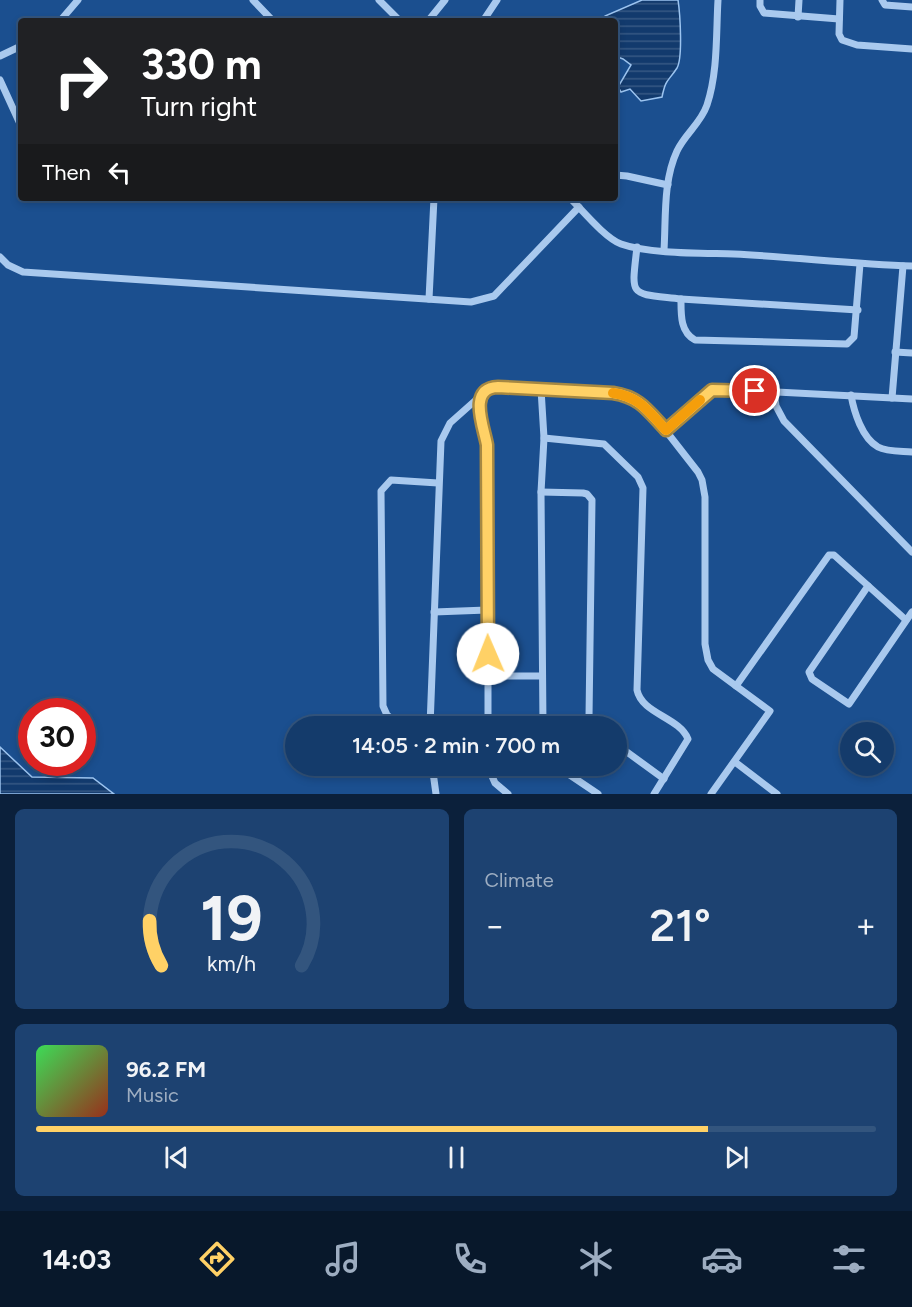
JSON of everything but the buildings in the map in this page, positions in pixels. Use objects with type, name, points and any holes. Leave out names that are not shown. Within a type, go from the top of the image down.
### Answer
[{"type":"street","points":[[63,18],[78,0]]},
{"type":"street","points":[[253,0],[270,18]]},
{"type":"street","points":[[379,0],[397,18]]},
{"type":"street","points":[[431,18],[446,0]]},
{"type":"street","points":[[485,18],[497,0]]},
{"type":"street","points":[[664,250],[668,185],[676,154],[684,139],[698,123],[707,105],[715,57],[718,0]]},
{"type":"street","points":[[760,0],[764,13],[838,19]]},
{"type":"street","points":[[798,17],[799,0]]},
{"type":"street","points":[[840,0],[839,34],[843,40],[848,43],[912,49]]},
{"type":"street","points":[[882,0],[885,5],[912,7]]},
{"type":"street","points":[[0,56],[18,47]]},
{"type":"street","points":[[0,80],[18,119]]},
{"type":"street","points":[[618,175],[668,185]]},
{"type":"street","points":[[429,299],[434,201]]},
{"type":"street","points":[[573,201],[611,238],[637,247],[912,266]]},
{"type":"street","points":[[0,257],[8,266],[23,272],[471,302],[494,296],[579,207]]},
{"type":"street","points":[[637,247],[633,283],[635,289],[644,295],[858,309]]},
{"type":"street","points":[[681,299],[681,320],[688,334],[696,340],[847,344],[854,338],[860,264]]},
{"type":"street","points":[[892,398],[903,266]]},
{"type":"street","points":[[895,352],[912,353]]},
{"type":"street","points":[[430,716],[438,483],[441,441],[444,433],[455,419],[493,387],[629,395],[666,430],[702,480],[705,497],[706,650],[713,669],[770,711],[711,794]]},
{"type":"street","points":[[541,389],[544,438],[543,716]]},
{"type":"street","points":[[666,430],[712,390],[912,399]]},
{"type":"street","points":[[774,391],[776,406],[784,421],[912,552]]},
{"type":"street","points":[[482,395],[479,413],[485,433],[487,455],[488,716]]},
{"type":"street","points":[[851,395],[855,416],[865,434],[878,447],[912,452]]},
{"type":"street","points":[[544,438],[604,444],[640,481],[643,488],[638,696],[681,730],[688,739],[654,794]]},
{"type":"street","points":[[388,716],[383,706],[381,491],[391,480],[438,483]]},
{"type":"street","points":[[542,492],[583,493],[592,500],[590,716]]},
{"type":"street","points":[[736,686],[829,555],[834,555],[906,620]]},
{"type":"street","points":[[868,586],[810,669],[812,679],[849,704],[912,612]]},
{"type":"street","points":[[434,612],[487,610]]},
{"type":"street","points":[[488,676],[542,676]]},
{"type":"street","points":[[627,752],[664,779]]},
{"type":"street","points":[[735,762],[777,794]]},
{"type":"street","points":[[434,776],[436,794]]},
{"type":"street","points":[[492,776],[495,783],[508,794]]},
{"type":"street","points":[[571,776],[598,794]]},
{"type":"water","points":[[642,0],[678,0],[679,63],[666,83],[662,97],[641,101],[630,89],[621,92],[618,87],[631,65],[618,57],[618,18],[605,18]]},
{"type":"water","points":[[0,747],[18,764],[18,776],[93,778],[114,794],[0,794]]},
{"type":"slow traffic","points":[[613,393],[629,395],[666,430],[700,400]]},
{"type":"route","points":[[488,654],[487,445],[479,413],[482,395],[489,388],[629,395],[666,430],[712,390],[755,391]]}]
